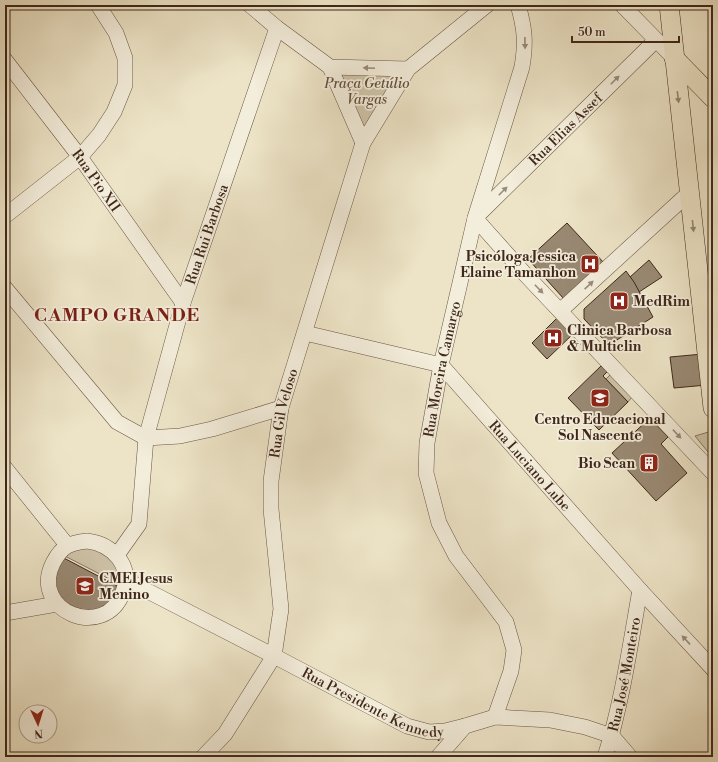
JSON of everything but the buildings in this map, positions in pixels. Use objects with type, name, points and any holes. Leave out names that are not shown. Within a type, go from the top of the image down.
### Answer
[{"type":"main road","points":[[669,5],[689,193],[707,298],[703,338],[713,408]]},
{"type":"main road","points":[[674,58],[713,98]]},
{"type":"street","points":[[5,216],[80,157],[99,136],[114,112],[126,85],[125,58],[116,33],[98,5]]},
{"type":"street","points":[[250,5],[277,28],[330,67],[363,143]]},
{"type":"street","name":"Rua Gil Veloso","points":[[203,757],[225,734],[274,656],[281,609],[271,509],[271,481],[280,408],[305,333],[363,143],[408,69],[487,5]]},
{"type":"street","name":"Rua Moreira Camargo","points":[[495,717],[511,671],[514,650],[506,622],[456,556],[439,523],[426,473],[427,443],[441,365],[475,218],[522,67],[525,49],[524,27],[518,5]]},
{"type":"street","points":[[622,5],[674,58]]},
{"type":"street","name":"Rua Rui Barbosa","points":[[117,555],[139,524],[146,438],[183,303],[277,28]]},
{"type":"street","name":"Rua Elias Assef","points":[[475,218],[656,40]]},
{"type":"street","name":"Rua Pio XII","points":[[5,60],[80,157],[183,303]]},
{"type":"street","points":[[330,67],[408,69]]},
{"type":"street","points":[[560,311],[689,193]]},
{"type":"street","points":[[475,218],[560,311],[640,386],[713,473]]},
{"type":"street","points":[[5,288],[117,422],[146,438],[180,436],[212,429],[280,408]]},
{"type":"street","points":[[305,333],[441,365]]},
{"type":"street","name":"Rua Luciano Lube","points":[[441,365],[640,590],[713,669]]},
{"type":"street","points":[[5,468],[67,545]]},
{"type":"street","points":[[87,541],[96,542],[104,545],[117,555],[122,563],[125,574],[124,590],[110,610],[98,616],[85,618],[65,611],[57,604],[52,596],[48,574],[59,553],[67,545],[87,541]]},
{"type":"street","name":"Rua Presidente Kennedy","points":[[125,582],[134,584],[407,726],[429,732],[445,731],[495,717],[550,720],[585,727],[612,736]]},
{"type":"street","name":"Rua José Monteiro","points":[[605,757],[612,736],[622,693],[640,590]]},
{"type":"street","points":[[5,613],[57,604]]},
{"type":"street","points":[[438,757],[465,726]]},
{"type":"street","points":[[612,736],[630,757]]},
{"type":"green space","name":"Praça Getúlio Vargas","points":[[330,67],[408,69],[363,143]]},
{"type":"green space","points":[[610,375],[632,397],[628,402],[606,379]]},
{"type":"green space","points":[[712,431],[713,450],[708,452],[695,436]]},
{"type":"green space","points":[[73,544],[114,555],[123,586],[61,554]]},
{"type":"place","name":"Psicóloga Jessica Elaine Tamanhon","points":[[590,264]]},
{"type":"place","name":"MedRim","points":[[619,301]]},
{"type":"place","name":"Clinica Barbosa & Multiclin","points":[[553,338]]},
{"type":"place","name":"Centro Educacional Sol Nascente","points":[[600,398]]},
{"type":"place","name":"Bio Scan","points":[[649,463]]},
{"type":"place","name":"CMEI Jesus Menino","points":[[85,586]]},
{"type":"district","name":"CAMPO GRANDE","points":[[117,315]]}]
